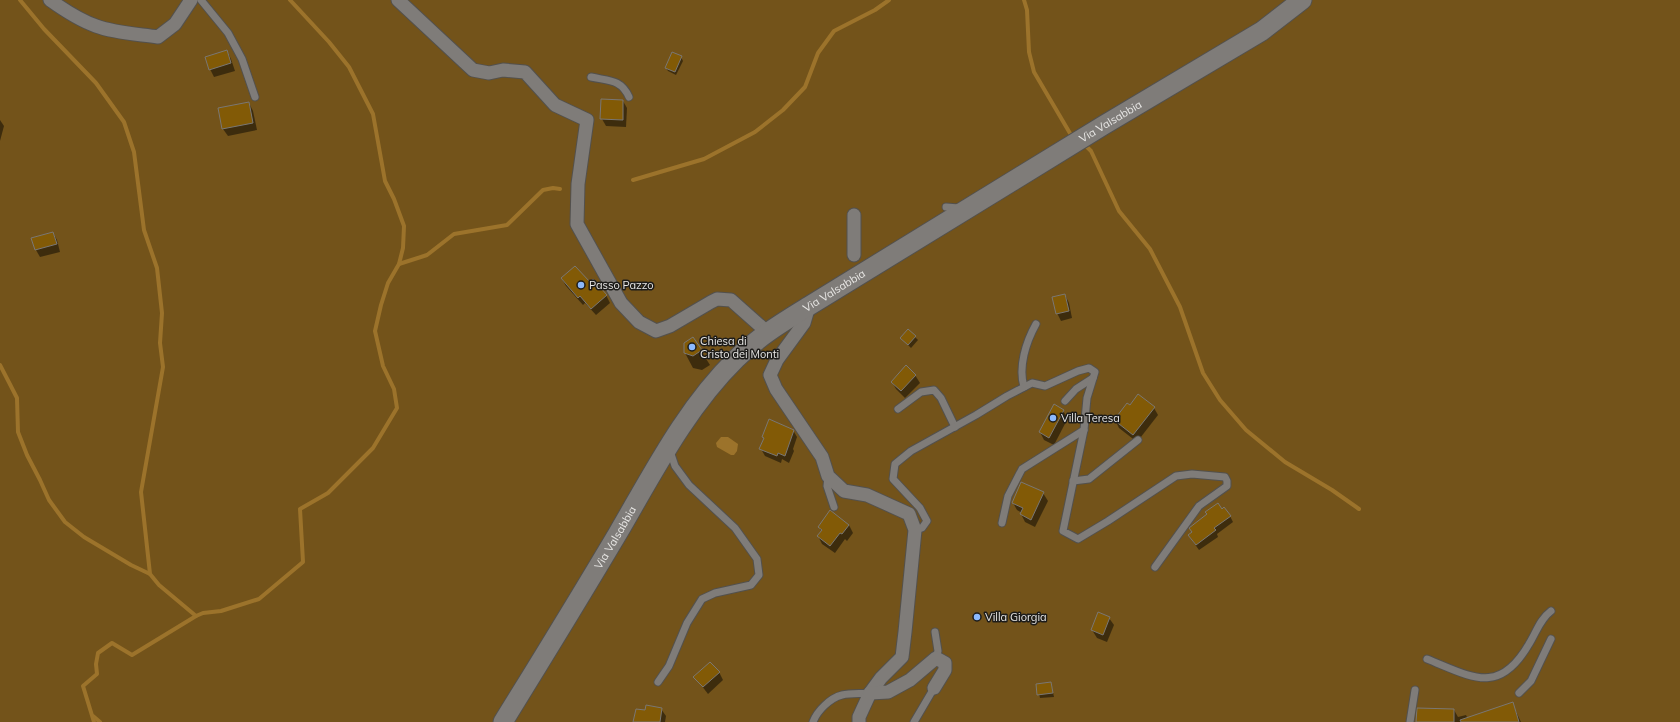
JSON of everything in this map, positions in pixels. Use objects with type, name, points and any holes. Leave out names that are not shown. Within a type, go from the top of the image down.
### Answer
[{"type":"main road","name":"Via Valsabbia","points":[[503,722],[569,616],[667,449],[699,403],[721,375],[751,345],[767,332],[1095,130],[1262,31],[1302,0]]},
{"type":"street","points":[[50,0],[68,13],[96,26],[116,31],[158,37],[175,24],[191,0]]},
{"type":"street","points":[[398,0],[473,70],[489,73],[503,70],[525,72],[555,105],[587,120],[578,184],[577,224],[621,303],[639,322],[656,331],[670,326],[717,299],[731,300],[749,309],[767,332]]},
{"type":"street","points":[[854,215],[854,255]]},
{"type":"street","points":[[810,306],[804,323],[777,360],[770,375],[776,389],[822,457],[828,476],[844,491],[867,495],[909,514],[915,530],[906,632],[902,657],[881,678],[870,693],[859,717],[859,722]]},
{"type":"street","points":[[870,693],[888,692],[910,680],[936,658],[945,663],[946,670],[934,688]]},
{"type":"lane","points":[[201,0],[228,33],[242,60],[255,97]]},
{"type":"lane","points":[[228,33],[228,46]]},
{"type":"lane","points":[[591,78],[618,82],[625,89],[629,97]]},
{"type":"lane","points":[[946,207],[967,209]]},
{"type":"lane","points":[[1024,387],[1021,376],[1025,353],[1036,324]]},
{"type":"lane","points":[[915,530],[922,528],[927,521],[920,508],[893,479],[895,464],[911,451],[1032,383],[1046,386],[1078,371],[1089,368],[1094,372],[1087,398],[1084,430],[1063,531],[1078,539],[1176,476],[1192,474],[1225,477],[1227,481],[1227,486],[1199,506],[1155,567]]},
{"type":"lane","points":[[1065,401],[1076,389],[1093,378]]},
{"type":"lane","points":[[898,409],[921,392],[934,390],[941,398],[955,427]]},
{"type":"lane","points":[[1002,524],[1008,496],[1022,468],[1084,430]]},
{"type":"lane","points":[[1073,481],[1089,479],[1138,440]]},
{"type":"lane","points":[[658,682],[669,666],[687,623],[702,599],[715,593],[751,585],[759,575],[757,560],[735,528],[689,484],[675,466],[667,449]]},
{"type":"lane","points":[[828,476],[827,486],[834,507]]},
{"type":"lane","points":[[1427,659],[1465,674],[1489,679],[1506,673],[1520,659],[1544,616],[1551,611]]},
{"type":"lane","points":[[935,632],[938,651],[936,658]]},
{"type":"lane","points":[[1520,692],[1531,681],[1551,639]]},
{"type":"lane","points":[[914,722],[934,688]]},
{"type":"lane","points":[[1410,722],[1415,690]]},
{"type":"lane","points":[[813,722],[816,714],[822,707],[841,695],[870,693]]},
{"type":"shaded area","points":[[0,0],[1680,0],[1680,722],[0,722]]},
{"type":"shaded area","points":[[721,437],[728,437],[738,444],[737,451],[734,455],[731,455],[717,447],[716,443]]},
{"type":"building","points":[[227,50],[231,63],[209,70],[205,57]]},
{"type":"building","points":[[672,52],[682,56],[675,72],[665,68]]},
{"type":"building","points":[[601,99],[623,100],[623,120],[600,119]]},
{"type":"building","points":[[249,102],[253,123],[222,129],[218,108]]},
{"type":"building","points":[[53,232],[57,244],[35,250],[31,238]]},
{"type":"building","points":[[575,266],[590,282],[593,279],[607,295],[591,309],[580,296],[578,298],[561,278]]},
{"type":"building","points":[[1065,294],[1069,311],[1056,314],[1052,297]]},
{"type":"building","points":[[908,329],[916,336],[908,345],[900,338]]},
{"type":"building","name":"Chiesa di Cristo dei Monti","points":[[693,337],[702,350],[693,356],[684,353],[684,343]]},
{"type":"building","points":[[906,365],[916,375],[901,391],[891,382]]},
{"type":"building","points":[[1138,394],[1155,407],[1133,435],[1114,420],[1127,403],[1130,405]]},
{"type":"building","name":"Villa Teresa","points":[[1054,404],[1064,410],[1049,438],[1039,432]]},
{"type":"building","points":[[769,419],[794,430],[785,456],[778,453],[777,456],[759,449],[764,438],[762,437]]},
{"type":"building","points":[[1021,482],[1044,492],[1031,520],[1020,514],[1023,508],[1012,503]]},
{"type":"building","points":[[1218,503],[1222,509],[1224,507],[1231,516],[1214,528],[1216,530],[1196,545],[1188,535],[1192,532],[1189,528],[1207,514],[1205,512]]},
{"type":"building","points":[[830,510],[849,525],[842,534],[840,533],[830,546],[817,536],[822,530],[818,527]]},
{"type":"building","points":[[1098,612],[1110,617],[1103,635],[1091,630]]},
{"type":"building","points":[[710,662],[720,672],[703,687],[693,677]]},
{"type":"building","points":[[1051,682],[1053,693],[1037,695],[1036,684]]},
{"type":"building","points":[[1513,702],[1519,722],[1461,722],[1460,720]]},
{"type":"building","points":[[646,705],[662,708],[660,722],[633,722],[636,709],[645,710]]},
{"type":"building","points":[[1417,708],[1454,709],[1454,722],[1416,722]]},
{"type":"waterway","points":[[20,0],[44,29],[96,83],[124,122],[134,152],[144,230],[157,268],[162,313],[160,343],[163,367],[141,492],[150,574]]},
{"type":"waterway","points":[[290,0],[329,42],[349,67],[373,114],[385,181],[394,199],[404,226],[403,248],[399,264]]},
{"type":"waterway","points":[[633,180],[704,159],[755,132],[783,110],[805,87],[818,53],[834,31],[875,10],[889,0]]},
{"type":"waterway","points":[[1024,0],[1027,10],[1029,52],[1034,72],[1071,135],[1074,137]]},
{"type":"waterway","points":[[1083,143],[1091,151],[1119,211],[1150,249],[1180,307],[1203,373],[1220,400],[1246,430],[1285,462],[1332,490],[1359,509]]},
{"type":"waterway","points":[[94,722],[83,686],[97,674],[96,664],[98,653],[112,643],[132,655],[196,616],[203,613],[221,611],[259,599],[303,562],[300,509],[328,493],[373,448],[397,408],[394,389],[383,366],[375,331],[388,283],[399,264],[427,255],[454,234],[507,225],[543,190],[553,188],[560,189]]},
{"type":"waterway","points":[[0,365],[17,398],[18,432],[27,455],[49,500],[65,522],[84,537],[131,565],[150,574],[159,585],[196,616]]},
{"type":"waterway","points":[[93,716],[100,722]]},
{"type":"place","name":"Passo Pazzo","points":[[581,285]]},
{"type":"place","name":"Chiesa di Cristo dei Monti","points":[[692,347]]},
{"type":"place","name":"Villa Teresa","points":[[1053,418]]},
{"type":"place","name":"Villa Giorgia","points":[[977,617]]}]
